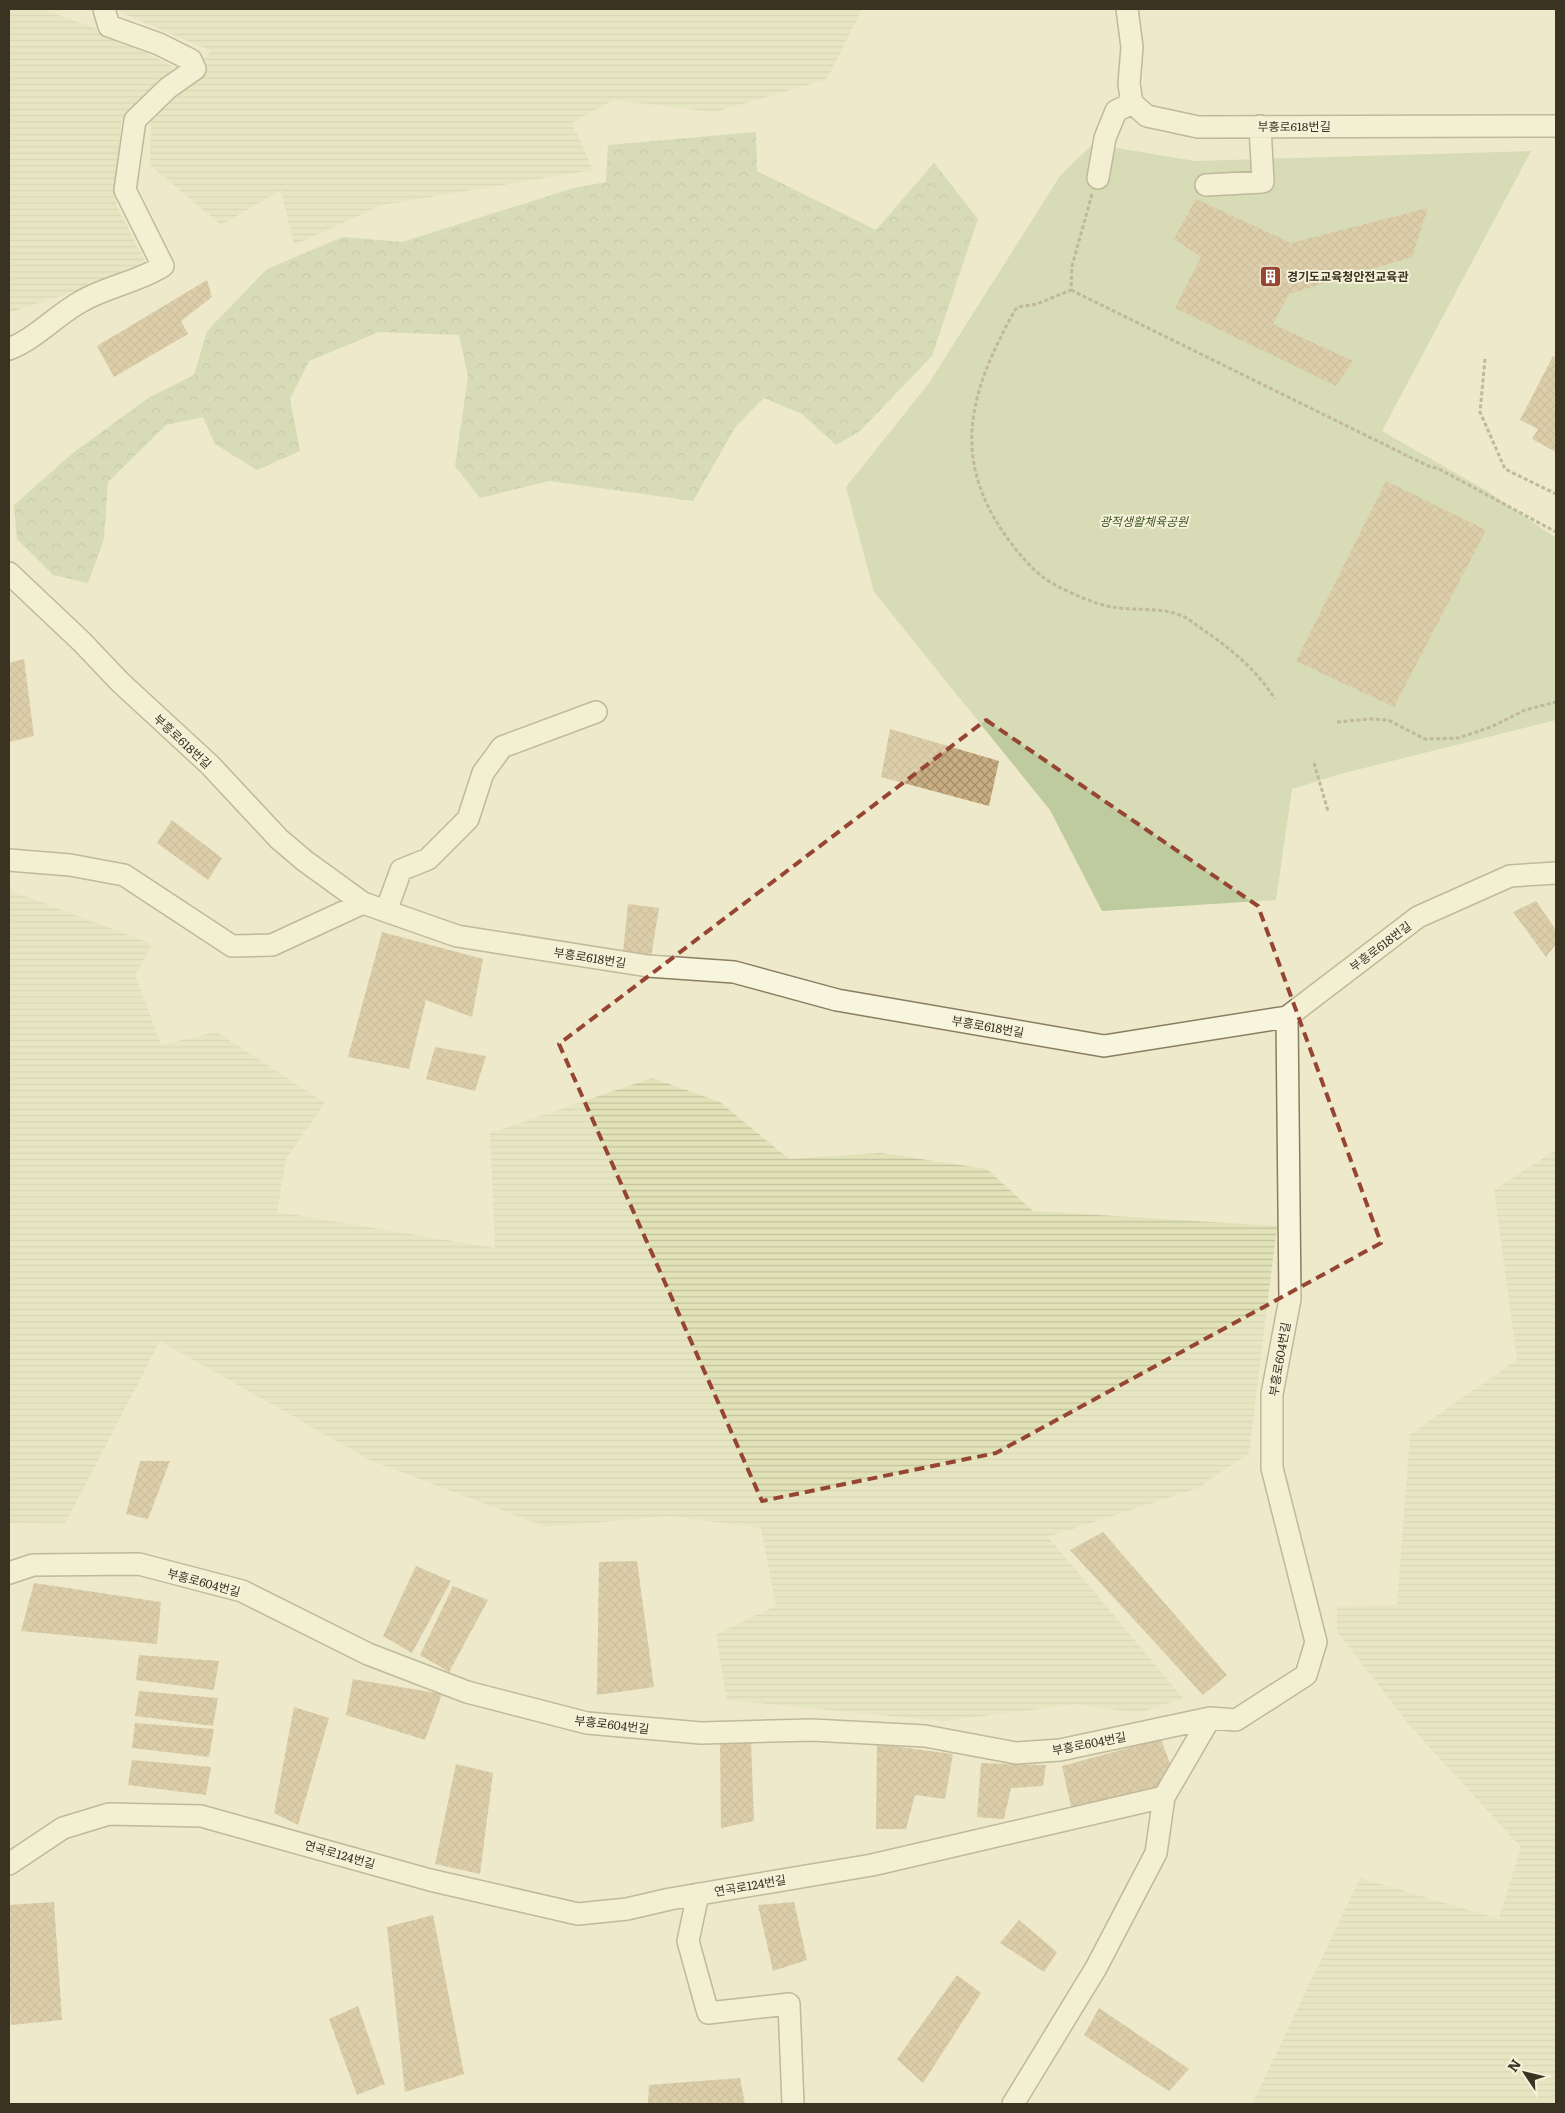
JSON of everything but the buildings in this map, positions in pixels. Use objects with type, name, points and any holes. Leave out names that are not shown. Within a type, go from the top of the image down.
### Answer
[{"type":"street","points":[[9,349],[26,343],[81,301],[105,289],[152,273],[163,266],[126,190],[135,120],[168,88],[195,69],[191,60],[159,44],[109,26],[104,9]]},
{"type":"street","points":[[1098,178],[1108,132],[1116,111],[1132,104],[1129,84],[1132,47],[1127,9]]},
{"type":"street","name":"부흥로618번길","points":[[1132,104],[1147,116],[1198,127],[1556,126]]},
{"type":"street","points":[[1206,185],[1263,182],[1260,126]]},
{"type":"street","points":[[1087,139],[1108,132]]},
{"type":"street","name":"부흥로618번길","points":[[9,573],[82,642],[120,682],[210,765],[279,838],[305,861],[363,903],[457,936],[648,966],[734,972],[838,1000],[1104,1046],[1287,1017],[1418,917],[1489,877],[1556,873]]},
{"type":"street","points":[[386,911],[401,870],[428,859],[468,819],[483,773],[502,747],[596,712]]},
{"type":"street","points":[[9,860],[70,865],[124,875],[232,946],[272,945],[363,903]]},
{"type":"street","name":"부흥로604번길","points":[[9,1573],[33,1565],[139,1564],[242,1592],[368,1654],[467,1692],[588,1723],[701,1733],[812,1730],[924,1736],[1016,1753],[1060,1750],[1210,1718],[1236,1720],[1306,1675],[1316,1642],[1272,1468],[1272,1394],[1290,1299],[1287,1017]]},
{"type":"street","points":[[1013,2104],[1096,1968],[1156,1853],[1164,1797],[1210,1718]]},
{"type":"street","name":"연곡로124번길","points":[[9,1864],[62,1828],[109,1814],[201,1816],[430,1880],[578,1914],[627,1909],[698,1894],[872,1865],[1164,1797]]},
{"type":"street","points":[[698,1894],[688,1940],[708,2014],[789,2004],[793,2104]]},
{"type":"path","points":[[1071,290],[1072,266],[1098,178]]},
{"type":"path","points":[[1275,699],[1262,679],[1238,656],[1180,615],[1111,607],[1058,587],[1027,565],[993,518],[980,494],[971,448],[976,396],[994,348],[1018,307],[1037,304],[1071,290],[1428,466],[1439,469],[1556,532]]},
{"type":"path","points":[[1485,359],[1480,412],[1505,469],[1556,494]]},
{"type":"path","points":[[1337,722],[1370,719],[1388,720],[1426,739],[1458,738],[1491,727],[1525,710],[1556,702]]},
{"type":"path","points":[[1314,763],[1328,811]]},
{"type":"highlighted area","points":[[986,720],[1258,906],[1381,1243],[996,1453],[762,1501],[559,1044]]},
{"type":"green space","points":[[9,9],[41,9],[106,32],[174,67],[121,122],[116,205],[148,267],[9,313]]},
{"type":"green space","points":[[119,9],[862,9],[827,79],[715,112],[613,100],[572,123],[593,170],[382,205],[294,245],[281,190],[221,225],[150,165],[151,121],[211,51],[120,12]]},
{"type":"green space","points":[[756,132],[757,171],[876,230],[934,163],[978,219],[932,356],[860,431],[836,445],[802,414],[764,398],[736,426],[693,501],[549,481],[480,498],[455,466],[468,377],[459,335],[379,332],[309,361],[290,399],[300,451],[257,470],[215,444],[203,417],[166,425],[108,482],[104,539],[88,583],[53,575],[17,539],[14,505],[74,452],[150,397],[194,375],[207,331],[267,269],[343,237],[402,242],[574,188],[606,182],[608,145]]},
{"type":"green space","name":"광적생활체육공원","points":[[1093,144],[1195,161],[1531,151],[1382,431],[1487,491],[1556,538],[1556,720],[1344,773],[1292,789],[1276,900],[1102,911],[1050,810],[874,592],[846,487],[929,383],[1060,176]]},
{"type":"green space","points":[[9,890],[152,944],[135,975],[161,1045],[217,1032],[325,1103],[286,1159],[277,1212],[495,1248],[490,1133],[652,1078],[720,1102],[789,1159],[881,1153],[987,1169],[1033,1211],[1277,1226],[1249,1453],[1198,1488],[1048,1537],[1183,1698],[1139,1713],[1076,1704],[943,1721],[727,1700],[716,1634],[776,1606],[761,1528],[670,1516],[546,1527],[372,1461],[160,1341],[65,1524],[9,1523]]},
{"type":"green space","points":[[1556,1150],[1556,2104],[1252,2104],[1360,1878],[1499,1919],[1521,1847],[1411,1727],[1337,1632],[1337,1606],[1397,1605],[1410,1434],[1517,1360],[1494,1190]]},
{"type":"place","name":"경기도교육청안전교육관","points":[[1271,276]]}]
